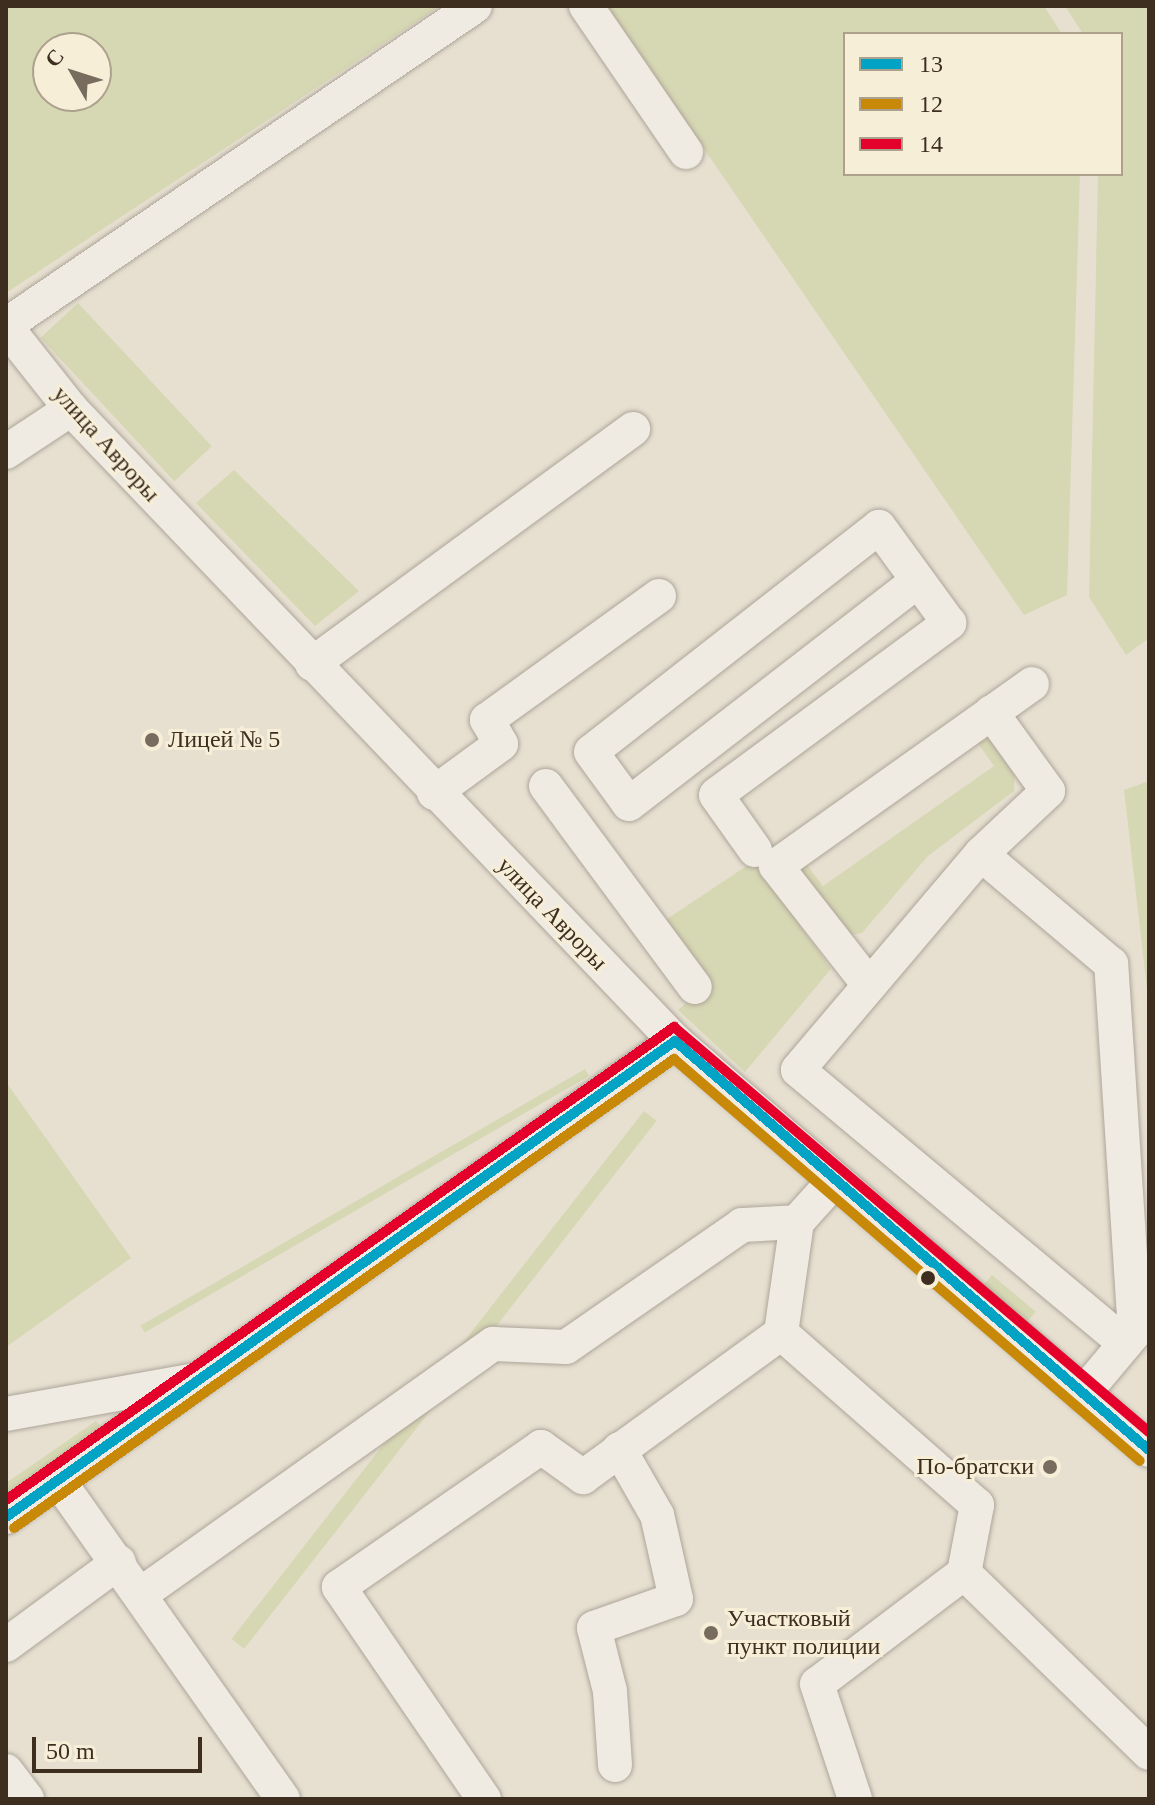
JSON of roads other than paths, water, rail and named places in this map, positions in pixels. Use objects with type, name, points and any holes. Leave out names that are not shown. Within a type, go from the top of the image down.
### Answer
[{"type":"street","points":[[6,326],[475,6]]},
{"type":"street","points":[[586,6],[686,152]]},
{"type":"street","name":"улица Авроры","points":[[6,326],[71,409],[434,793],[675,1041],[1149,1450]]},
{"type":"street","points":[[6,452],[71,409]]},
{"type":"street","points":[[312,664],[633,429]]},
{"type":"street","points":[[755,850],[716,795],[949,623],[879,527],[591,752],[629,804],[918,581]]},
{"type":"street","points":[[434,793],[501,744],[487,720],[659,596]]},
{"type":"street","points":[[869,985],[776,866],[1032,684]]},
{"type":"street","points":[[991,712],[1048,791],[981,854],[798,1070],[1125,1343]]},
{"type":"street","points":[[546,786],[695,987]]},
{"type":"street","points":[[981,854],[1111,964],[1135,1332],[1083,1394]]},
{"type":"street","points":[[6,1517],[675,1041]]},
{"type":"street","points":[[484,1799],[339,1587],[541,1447],[583,1477],[781,1333],[797,1222],[834,1181]]},
{"type":"street","points":[[141,1594],[493,1344],[566,1347],[742,1225],[797,1222]]},
{"type":"street","points":[[781,1333],[977,1505],[964,1573],[817,1684],[855,1799]]},
{"type":"street","points":[[6,1414],[203,1378]]},
{"type":"street","points":[[615,1765],[610,1691],[594,1628],[676,1599],[657,1515],[619,1449]]},
{"type":"street","points":[[58,1480],[119,1562],[283,1799]]},
{"type":"street","points":[[6,1645],[119,1562]]},
{"type":"street","points":[[964,1573],[1149,1753]]},
{"type":"street","points":[[6,1771],[27,1799]]},
{"type":"place","name":"Лицей № 5","points":[[152,740]]},
{"type":"place","name":"По-братски","points":[[1050,1467]]},
{"type":"place","name":"Участковый пункт полиции","points":[[711,1633]]}]
